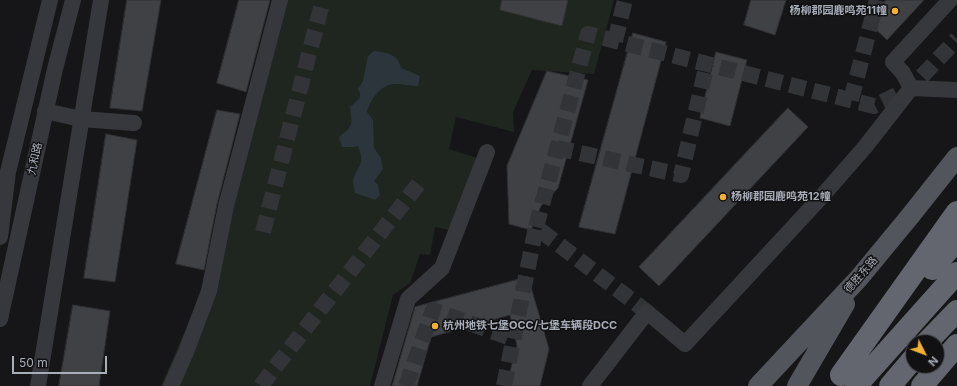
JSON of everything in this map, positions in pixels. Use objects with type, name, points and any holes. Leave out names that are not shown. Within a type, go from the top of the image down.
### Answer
[{"type":"highway","points":[[843,382],[957,212]]},
{"type":"highway","points":[[843,382],[957,240]]},
{"type":"highway","points":[[843,382],[910,325],[957,272]]},
{"type":"highway","points":[[935,334],[957,310]]},
{"type":"highway","points":[[922,386],[951,352]]},
{"type":"highway","points":[[890,386],[905,368]]},
{"type":"main road","name":"德胜东路","points":[[758,386],[859,278],[957,157]]},
{"type":"main road","points":[[797,386],[818,353],[859,278]]},
{"type":"street","name":"九和路","points":[[0,237],[8,172],[50,0]]},
{"type":"street","name":"九和路","points":[[0,319],[45,112],[73,0]]},
{"type":"street","points":[[38,386],[101,0]]},
{"type":"street","points":[[171,386],[186,352],[209,291],[226,206],[280,0]]},
{"type":"street","points":[[912,88],[903,73],[892,62],[950,0]]},
{"type":"street","points":[[912,88],[957,90]]},
{"type":"street","points":[[590,386],[647,312],[685,344],[823,195],[865,147],[912,88]]},
{"type":"street","points":[[45,112],[81,119],[134,123]]},
{"type":"street","points":[[382,386],[408,299],[442,268],[487,152]]},
{"type":"shaded area","points":[[288,0],[614,0],[594,74],[532,70],[513,112],[514,132],[456,117],[449,149],[477,158],[453,231],[435,227],[430,255],[420,254],[410,283],[393,295],[370,386],[161,386],[225,239]]},
{"type":"shaded area","points":[[374,51],[392,55],[400,63],[401,68],[420,76],[418,86],[395,84],[385,87],[373,98],[368,107],[367,112],[373,120],[374,148],[381,158],[383,169],[374,181],[378,185],[380,195],[375,200],[355,193],[353,179],[361,163],[360,152],[358,146],[342,147],[339,137],[351,125],[350,107],[360,98],[358,89],[363,81],[368,56]]},
{"type":"building","points":[[127,0],[161,0],[142,111],[110,108]]},
{"type":"building","points":[[239,0],[270,0],[246,92],[217,83]]},
{"type":"building","points":[[502,0],[568,0],[562,26],[500,10]]},
{"type":"building","points":[[751,0],[786,0],[775,35],[744,25]]},
{"type":"building","name":"杨柳郡园鹿鸣苑11幢","points":[[886,0],[924,0],[887,40],[867,21]]},
{"type":"building","points":[[633,33],[666,42],[615,234],[579,227]]},
{"type":"building","points":[[716,52],[747,60],[730,126],[700,118]]},
{"type":"building","points":[[547,71],[588,80],[558,188],[541,206],[531,230],[509,224],[507,166]]},
{"type":"building","name":"杨柳郡园鹿鸣苑12幢","points":[[788,108],[808,127],[659,286],[639,267]]},
{"type":"building","points":[[217,110],[240,114],[217,204],[204,270],[176,264]]},
{"type":"building","points":[[106,134],[137,140],[115,282],[84,278]]},
{"type":"building","name":"杭州地铁七堡OCC/七堡车辆段DCC","points":[[528,277],[549,349],[540,386],[506,386],[517,346],[510,315],[431,337],[417,386],[392,386],[415,307]]},
{"type":"building","points":[[73,305],[110,311],[99,386],[59,386]]},
{"type":"tunnel","points":[[263,232],[323,0]]},
{"type":"tunnel","points":[[615,41],[625,0]]},
{"type":"tunnel","points":[[851,100],[877,0]]},
{"type":"tunnel","points":[[536,227],[588,34],[874,106],[911,88],[957,39]]},
{"type":"tunnel","points":[[557,148],[681,175],[707,64]]},
{"type":"tunnel","points":[[261,386],[420,182]]},
{"type":"tunnel","points":[[504,386],[536,227],[647,312]]},
{"type":"tunnel","points":[[406,386],[433,310],[514,339]]},
{"type":"place","name":"杨柳郡园鹿鸣苑11幢","points":[[895,11]]},
{"type":"place","name":"杨柳郡园鹿鸣苑12幢","points":[[723,197]]},
{"type":"place","name":"杭州地铁七堡OCC/七堡车辆段DCC","points":[[435,326]]}]
